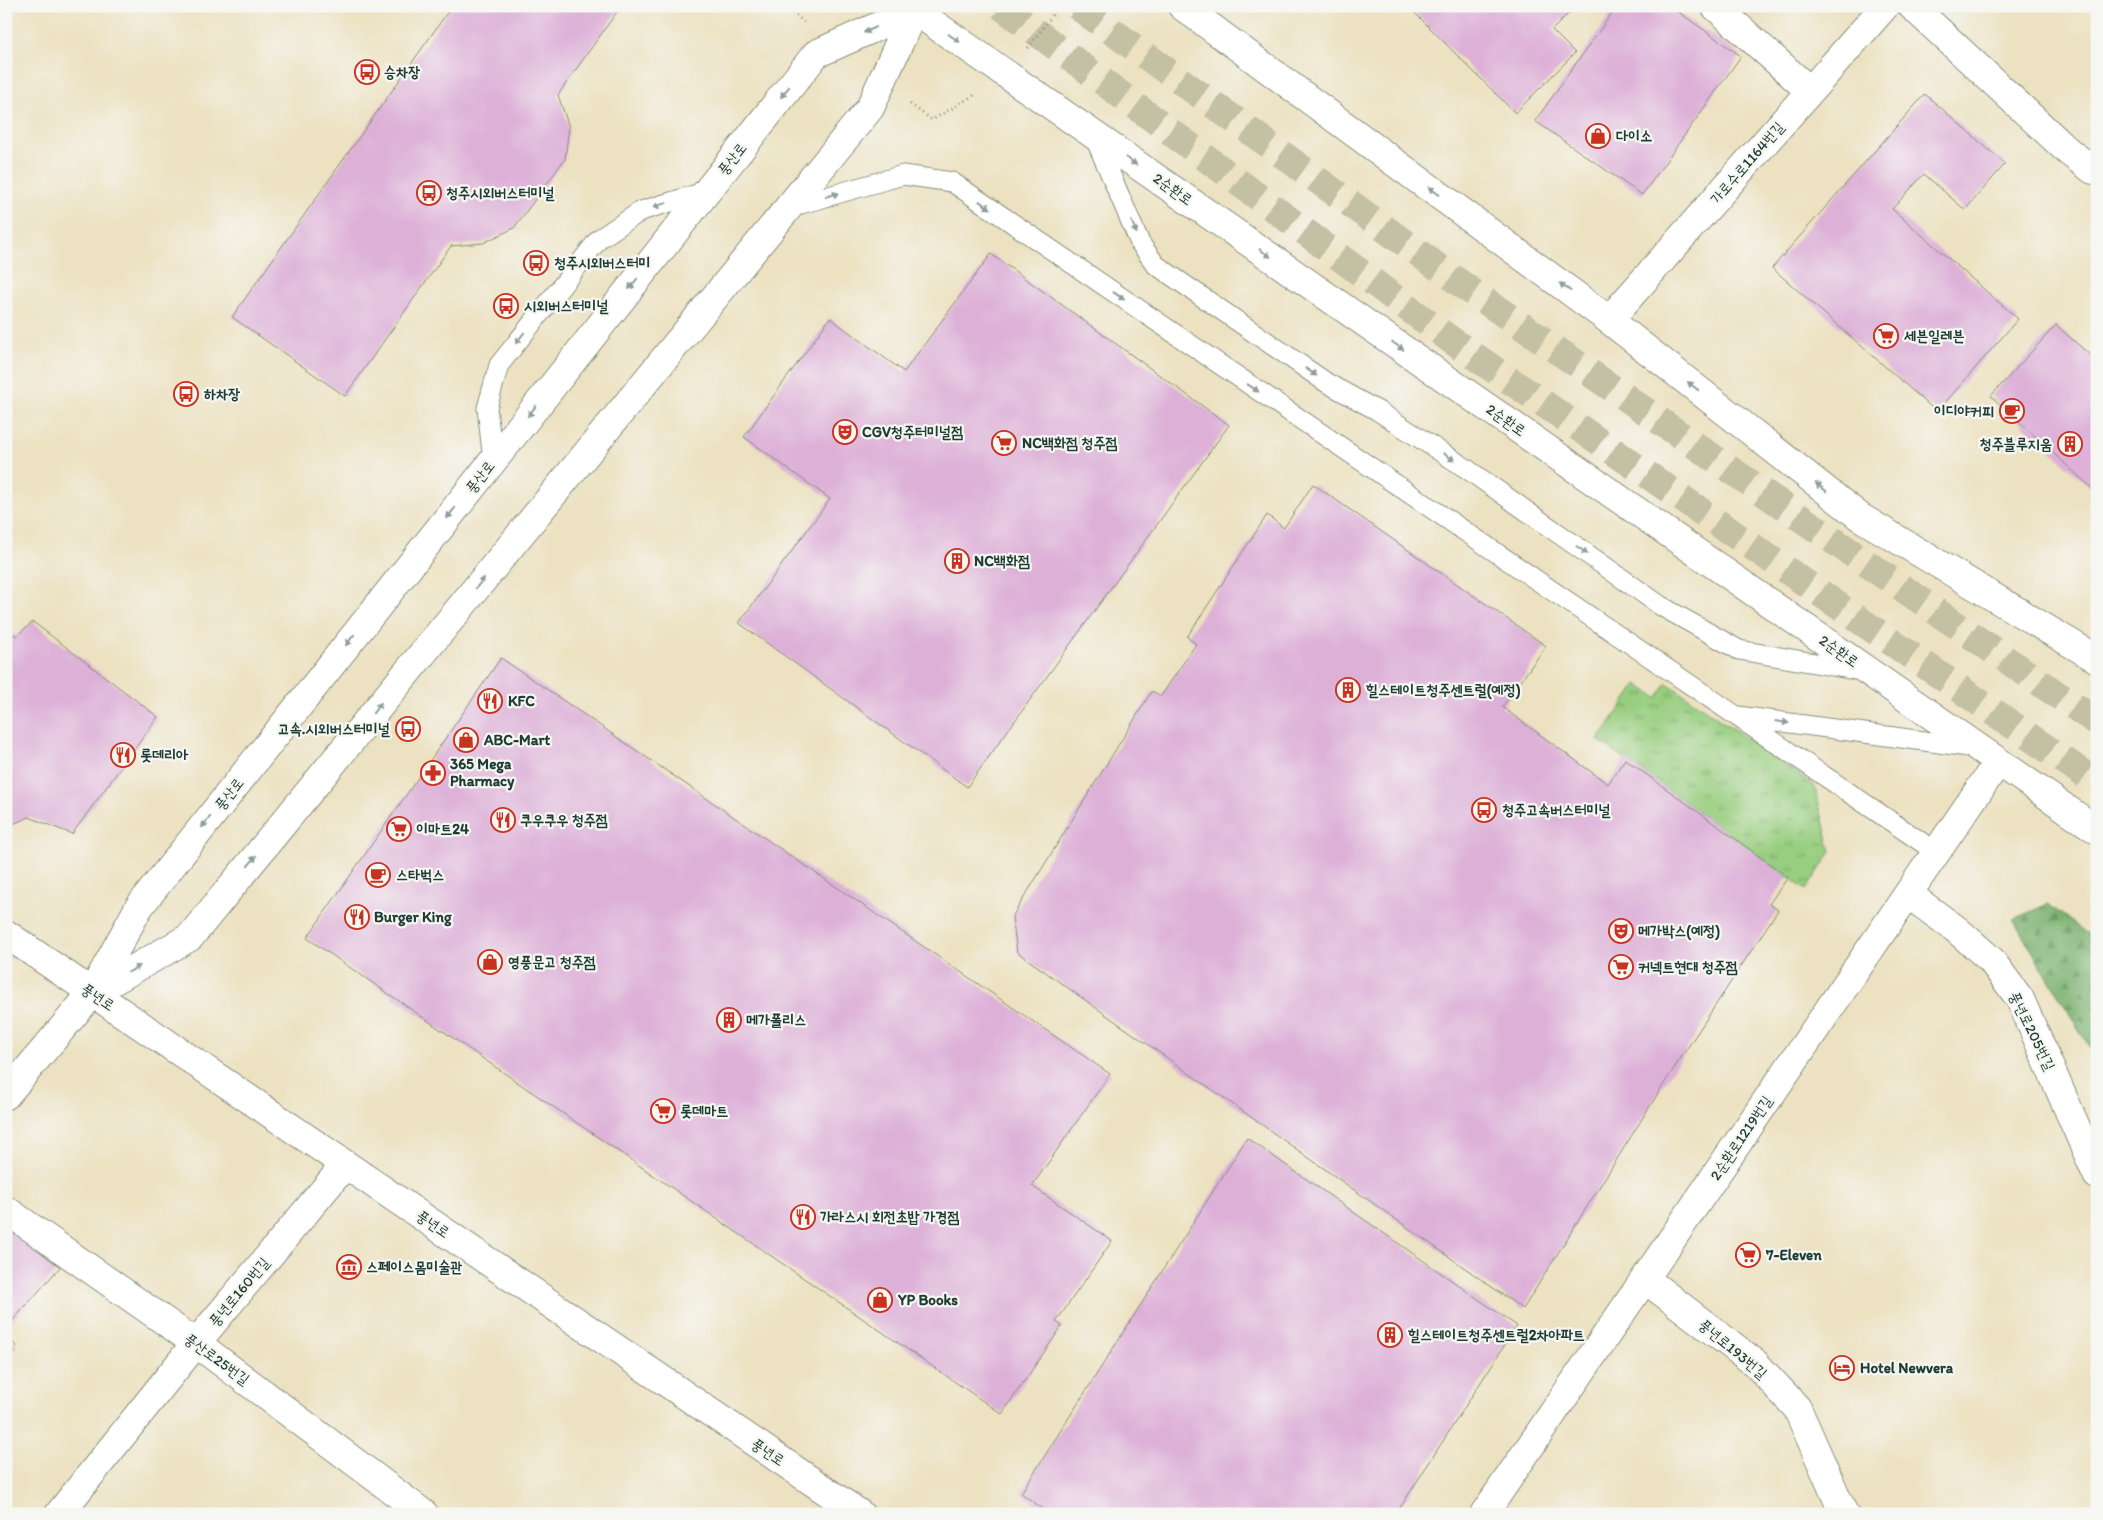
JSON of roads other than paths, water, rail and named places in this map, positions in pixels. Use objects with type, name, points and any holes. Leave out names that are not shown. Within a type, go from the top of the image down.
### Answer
[{"type":"street","points":[[1182,6],[1609,320],[1860,517],[2097,677]]},
{"type":"street","points":[[1715,6],[1810,91]]},
{"type":"street","name":"가로수로1164번길","points":[[1609,320],[1884,6]]},
{"type":"street","points":[[1912,6],[2068,152],[2093,170],[2097,170]]},
{"type":"street","name":"2순환로","points":[[914,8],[2097,830]]},
{"type":"street","name":"풍산로","points":[[6,1095],[92,993],[139,908],[816,54],[914,8]]},
{"type":"street","name":"풍산로","points":[[92,993],[190,937],[870,108],[914,8]]},
{"type":"street","points":[[1860,517],[2097,658]]},
{"type":"street","name":"2순환로1219번길","points":[[1484,1514],[1936,852],[1989,755]]},
{"type":"street","name":"풍년로205번길","points":[[1908,894],[1956,930],[1990,960],[2020,999],[2097,1175]]},
{"type":"street","name":"풍년로","points":[[6,934],[860,1514]]},
{"type":"street","name":"풍년로160번길","points":[[59,1514],[196,1343],[345,1165]]},
{"type":"street","name":"풍산로25번길","points":[[6,1210],[196,1343],[424,1514]]},
{"type":"street","name":"풍년로193번길","points":[[1644,1279],[1755,1363],[1797,1408],[1844,1514]]},
{"type":"lane","points":[[1093,134],[1140,243],[1156,266],[1327,383],[1378,411],[1467,469],[1661,606],[1739,650],[1870,673]]},
{"type":"lane","points":[[786,209],[903,175],[952,182],[1936,852]]},
{"type":"lane","points":[[493,461],[486,408],[499,365],[598,240],[641,210],[707,191]]},
{"type":"lane","points":[[1734,715],[1989,755]]},
{"type":"tunnel","points":[[1001,6],[1451,340],[2097,783]]},
{"type":"tunnel","points":[[1077,6],[1471,291],[2097,722]]},
{"type":"place","name":"승차장","points":[[367,72]]},
{"type":"place","name":"다이소","points":[[1598,136]]},
{"type":"place","name":"청주시외버스터미널","points":[[429,193]]},
{"type":"place","name":"청주시외버스터미","points":[[536,263]]},
{"type":"place","name":"시외버스터미널","points":[[506,306]]},
{"type":"place","name":"세븐일레븐","points":[[1886,336]]},
{"type":"place","name":"하차장","points":[[186,394]]},
{"type":"place","name":"이디야커피","points":[[2012,411]]},
{"type":"place","name":"CGV청주터미널점","points":[[845,432]]},
{"type":"place","name":"NC백화점 청주점","points":[[1004,443]]},
{"type":"place","name":"청주블루지움","points":[[2070,444]]},
{"type":"place","name":"NC백화점","points":[[957,561]]},
{"type":"place","name":"힐스테이트청주센트럴(예정)","points":[[1348,690]]},
{"type":"place","name":"KFC","points":[[490,701]]},
{"type":"place","name":"고속.시외버스터미널","points":[[408,729]]},
{"type":"place","name":"ABC-Mart","points":[[466,740]]},
{"type":"place","name":"롯데리아","points":[[123,755]]},
{"type":"place","name":"365 Mega Pharmacy","points":[[433,773]]},
{"type":"place","name":"청주고속버스터미널","points":[[1484,810]]},
{"type":"place","name":"쿠우쿠우 청주점","points":[[503,820]]},
{"type":"place","name":"이마트24","points":[[399,829]]},
{"type":"place","name":"스타벅스","points":[[378,875]]},
{"type":"place","name":"Burger King","points":[[357,917]]},
{"type":"place","name":"메가박스(예정)","points":[[1621,931]]},
{"type":"place","name":"영풍문고 청주점","points":[[490,962]]},
{"type":"place","name":"커넥트현대 청주점","points":[[1621,967]]},
{"type":"place","name":"메가폴리스","points":[[729,1020]]},
{"type":"place","name":"롯데마트","points":[[663,1111]]},
{"type":"place","name":"가라스시 회전초밥 가경점","points":[[803,1217]]},
{"type":"place","name":"7-Eleven","points":[[1748,1255]]},
{"type":"place","name":"스페이스몸미술관","points":[[349,1267]]},
{"type":"place","name":"YP Books","points":[[880,1300]]},
{"type":"place","name":"힐스테이트청주센트럴2차아파트","points":[[1390,1335]]},
{"type":"place","name":"Hotel Newvera","points":[[1842,1368]]}]
